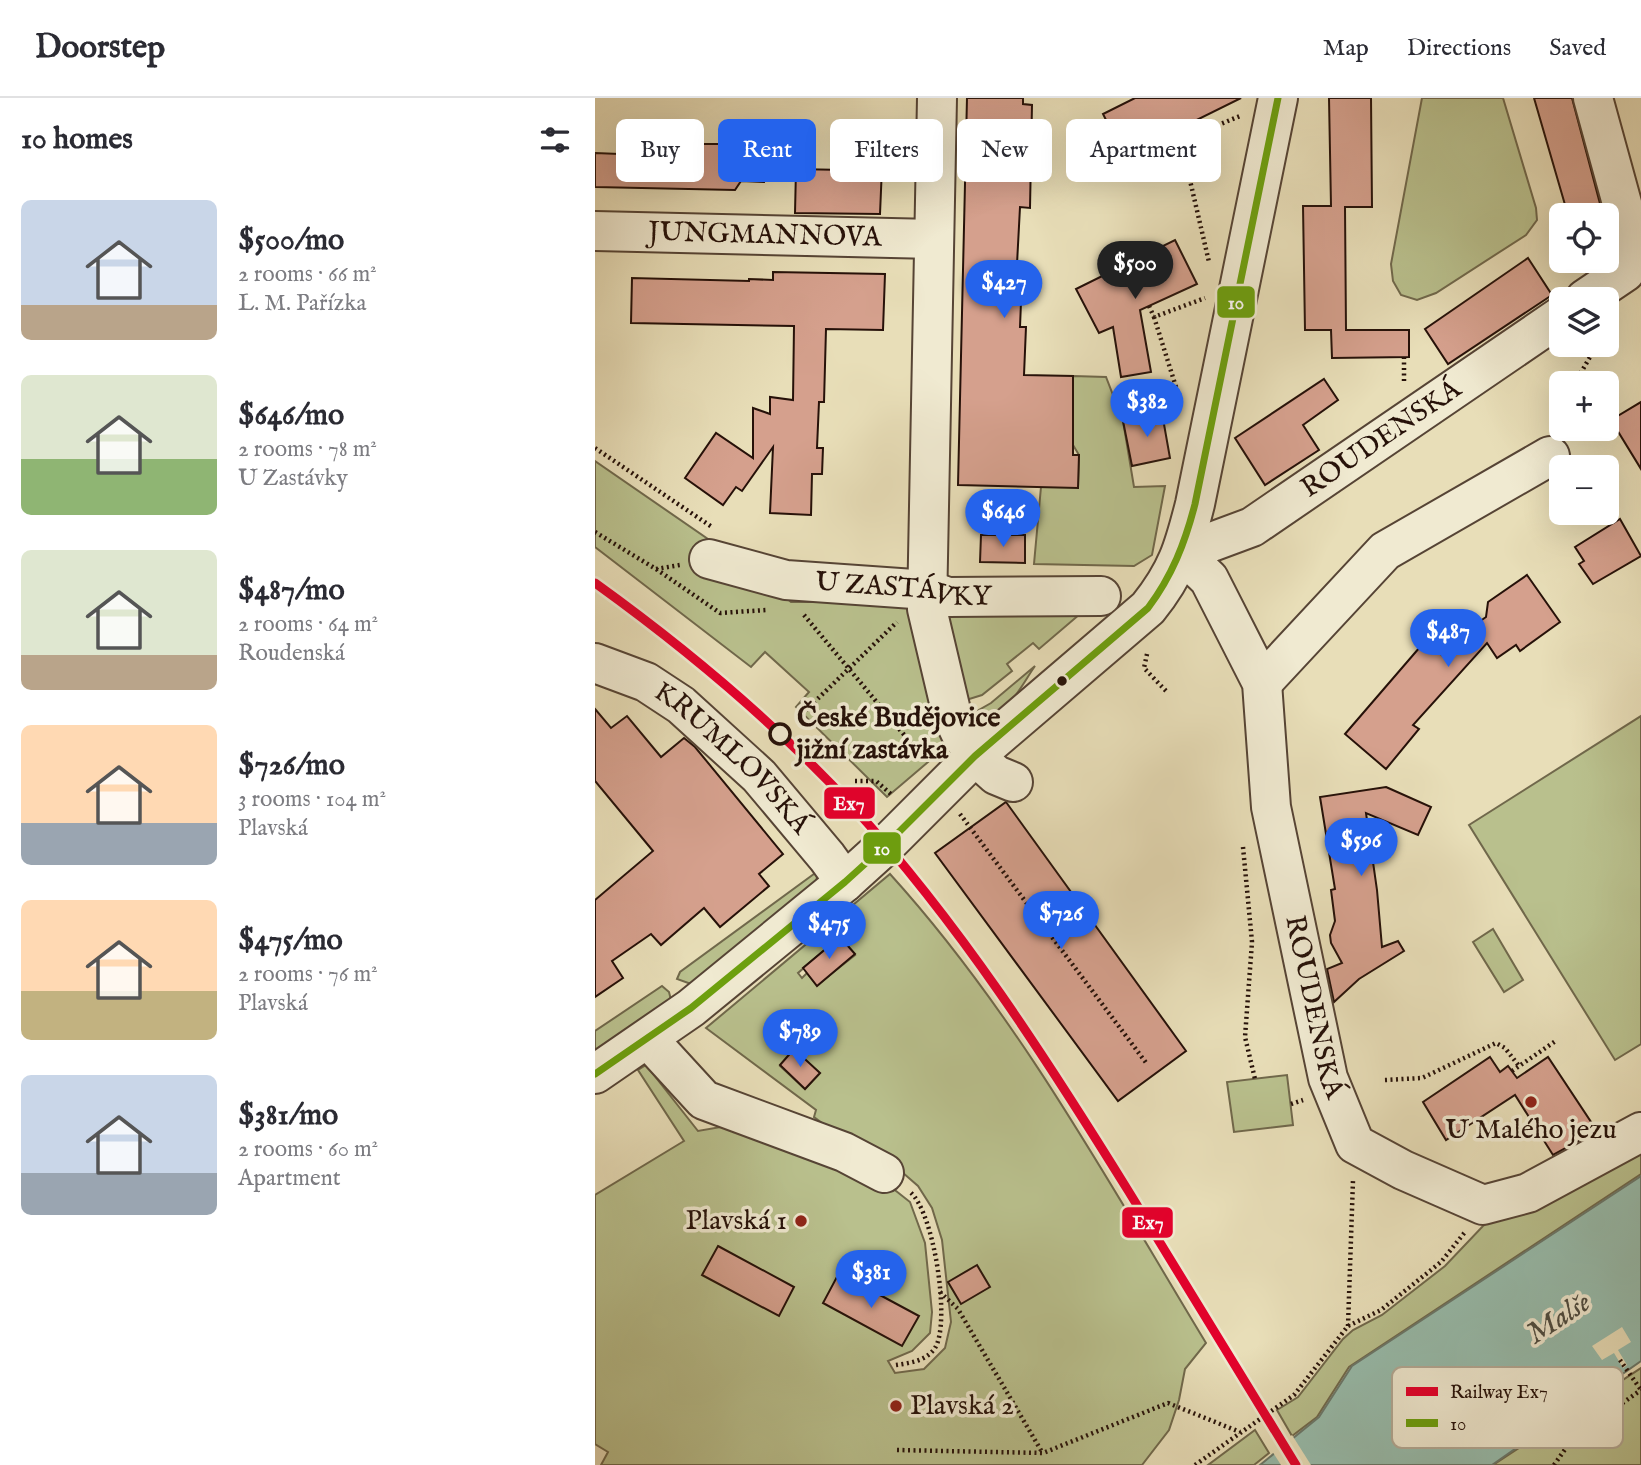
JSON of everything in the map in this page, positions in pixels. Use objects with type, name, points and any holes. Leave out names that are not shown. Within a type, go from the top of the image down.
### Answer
[{"type":"street","points":[[937,98],[934,239],[916,603],[927,609],[952,715],[975,756],[996,775],[1013,782]]},
{"type":"street","points":[[595,1074],[648,1039],[845,882],[887,845],[975,756],[1148,608],[1164,589],[1182,553],[1195,504],[1278,98]]},
{"type":"street","points":[[1593,98],[1635,249],[1597,287]]},
{"type":"street","name":"JUNGMANNOVA","points":[[595,231],[934,239]]},
{"type":"street","name":"ROUDENSKÁ","points":[[1355,1144],[1328,1078],[1271,807],[1262,683],[1209,579],[1182,553],[1252,527],[1549,324]]},
{"type":"street","points":[[1262,683],[1385,551],[1549,457]]},
{"type":"street","name":"U ZASTÁVKY","points":[[709,559],[786,580],[916,603],[948,597],[1101,596]]},
{"type":"street","name":"KRUMLOVSKÁ","points":[[595,663],[646,682],[681,705],[759,776],[845,882]]},
{"type":"street","points":[[648,1039],[704,1100],[844,1152],[884,1173]]},
{"type":"street","points":[[1355,1144],[1403,1170],[1483,1205],[1528,1193],[1641,1132]]},
{"type":"path","points":[[1221,124],[1244,115]]},
{"type":"path","points":[[1190,182],[1210,265]]},
{"type":"path","points":[[1154,317],[1210,296]]},
{"type":"path","points":[[1149,306],[1181,405]]},
{"type":"path","points":[[595,448],[729,538],[709,559]]},
{"type":"path","points":[[786,580],[798,608],[915,748]]},
{"type":"path","points":[[802,714],[916,603]]},
{"type":"path","points":[[855,781],[876,781],[898,800]]},
{"type":"path","points":[[967,824],[1147,1064]]},
{"type":"path","points":[[1242,834],[1252,942],[1245,1037],[1255,1079]]},
{"type":"path","points":[[1512,1071],[1557,1040]]},
{"type":"path","points":[[1385,1080],[1422,1078],[1496,1043],[1505,1048],[1519,1066]]},
{"type":"path","points":[[1348,1326],[1355,1144]]},
{"type":"path","points":[[884,1173],[917,1198],[933,1240],[940,1291],[941,1332],[934,1350],[919,1362],[896,1365]]},
{"type":"path","points":[[1195,1465],[1294,1395],[1348,1326],[1381,1310],[1441,1262],[1483,1205]]},
{"type":"path","points":[[940,1291],[958,1309],[1043,1453]]},
{"type":"path","points":[[1620,1360],[1641,1390],[1623,1403]]},
{"type":"path","points":[[897,1450],[1043,1453],[1168,1403],[1241,1432]]},
{"type":"path","points":[[1554,1465],[1566,1448]]},
{"type":"green space","points":[[1422,98],[1503,98],[1536,208],[1537,220],[1526,235],[1436,293],[1417,300],[1401,295],[1393,281],[1391,264]]},
{"type":"green space","points":[[1073,376],[1106,377],[1123,421],[1134,487],[1165,486],[1152,555],[1134,566],[1034,564],[1041,487],[1078,487],[1079,455],[1073,445]]},
{"type":"green space","points":[[595,461],[763,577],[791,602],[907,602],[948,745],[887,797],[796,707],[809,692],[765,652],[751,667],[595,547]]},
{"type":"green space","points":[[1087,608],[1039,649],[1033,643],[1007,664],[1012,671],[982,695],[963,701],[948,612]]},
{"type":"green space","points":[[1035,666],[1002,711],[983,717],[972,714],[991,703]]},
{"type":"green space","points":[[1641,716],[1641,1044],[1615,1060],[1469,825]]},
{"type":"green space","points":[[818,871],[816,883],[694,985],[677,979],[680,972]]},
{"type":"green space","points":[[890,874],[936,928],[1020,1042],[1097,1161],[1206,1343],[1185,1369],[1169,1430],[1142,1465],[601,1465],[608,1452],[595,1444],[595,1195],[684,1141],[638,1070],[646,1065],[698,1131],[738,1124],[877,1176],[910,1202],[925,1243],[932,1312],[930,1333],[912,1351],[888,1361],[895,1373],[924,1369],[945,1348],[951,1322],[942,1240],[932,1208],[918,1186],[894,1165],[853,1146],[814,1117],[816,1110],[706,1028]],"holes":[[[840,937],[855,955],[817,985],[807,973],[802,978],[798,973]],[[794,1050],[820,1073],[805,1089],[780,1066]]]},
{"type":"green space","points":[[1493,929],[1523,980],[1504,992],[1473,942]]},
{"type":"green space","points":[[662,986],[669,992],[671,1000],[595,1058],[595,1031]]},
{"type":"green space","points":[[1287,1075],[1293,1125],[1234,1132],[1227,1082]]},
{"type":"green space","points":[[1641,1142],[1641,1174],[1349,1367],[1317,1417],[1292,1436],[1277,1410],[1298,1397],[1353,1330],[1382,1315],[1445,1266],[1483,1226],[1513,1205]]},
{"type":"green space","points":[[1641,1368],[1641,1465],[1493,1465],[1519,1448],[1623,1448],[1623,1380]]},
{"type":"green space","points":[[1255,1430],[1269,1453],[1254,1465],[1208,1465]]},
{"type":"water","name":"Malše","points":[[1641,1176],[1641,1361],[1623,1374],[1623,1367],[1392,1367],[1392,1448],[1516,1448],[1492,1465],[1260,1465],[1319,1417],[1352,1366]]},
{"type":"pier","points":[[1622,1327],[1631,1342],[1618,1350],[1627,1365],[1623,1368],[1614,1353],[1602,1360],[1592,1346]]},
{"type":"pier","points":[[1292,1435],[1311,1465],[1281,1465],[1272,1451]]},
{"type":"building","points":[[967,98],[1023,98],[1023,104],[1032,105],[1032,119],[967,119]]},
{"type":"building","points":[[1135,98],[1241,98],[1199,119],[1106,119],[1103,114]]},
{"type":"building","points":[[1329,98],[1371,98],[1372,207],[1345,207],[1346,330],[1409,330],[1409,357],[1332,358],[1331,330],[1305,330],[1303,206],[1331,206]]},
{"type":"building","points":[[1534,98],[1572,98],[1600,203],[1565,203]]},
{"type":"building","points":[[704,144],[718,144],[718,182],[740,182],[735,190],[595,187],[595,153],[616,154],[616,182],[704,182]]},
{"type":"building","points":[[816,169],[830,170],[830,182],[881,182],[880,214],[795,213],[796,182],[816,182]]},
{"type":"building","points":[[965,182],[1031,182],[1030,208],[1020,207],[1015,302],[1021,302],[1020,327],[1026,327],[1024,375],[1073,376],[1073,455],[1079,455],[1078,488],[958,485]]},
{"type":"building","points":[[1175,240],[1197,284],[1140,310],[1151,372],[1121,377],[1113,327],[1099,333],[1076,289]]},
{"type":"building","points":[[1528,258],[1549,290],[1549,297],[1448,364],[1425,329]]},
{"type":"building","points":[[773,272],[885,274],[883,330],[826,329],[824,402],[819,402],[817,448],[823,448],[822,474],[812,474],[811,515],[770,513],[773,447],[742,491],[736,487],[723,505],[685,478],[716,433],[753,458],[753,408],[770,414],[770,397],[793,400],[794,326],[631,323],[632,278],[773,280]]},
{"type":"building","points":[[1324,379],[1338,400],[1303,425],[1319,450],[1265,485],[1235,438]]},
{"type":"building","points":[[1641,402],[1641,469],[1619,433],[1619,415]]},
{"type":"building","points":[[1162,413],[1170,458],[1132,466],[1123,421]]},
{"type":"building","points":[[1619,520],[1641,556],[1593,584],[1579,564],[1584,561],[1575,547],[1610,525],[1619,525]]},
{"type":"building","points":[[981,535],[1025,535],[1025,563],[980,562]]},
{"type":"building","points":[[1527,575],[1560,622],[1520,651],[1516,645],[1497,658],[1487,643],[1413,725],[1419,729],[1386,769],[1345,734],[1426,640],[1443,656],[1462,634],[1486,617],[1488,602]]},
{"type":"building","points":[[595,709],[611,728],[627,716],[661,757],[684,738],[695,747],[783,854],[759,874],[769,886],[720,927],[704,908],[661,945],[651,934],[612,961],[623,978],[595,997],[595,900],[653,851],[595,781]]},
{"type":"building","points":[[1386,787],[1431,807],[1418,835],[1366,813],[1382,947],[1398,941],[1404,951],[1359,979],[1334,1002],[1327,969],[1342,963],[1331,943],[1330,935],[1335,921],[1331,890],[1335,889],[1320,797]]},
{"type":"building","points":[[1006,802],[1186,1051],[1118,1101],[935,853]]},
{"type":"building","points":[[840,937],[855,954],[817,986],[803,968]]},
{"type":"building","points":[[794,1049],[820,1073],[805,1089],[780,1065]]},
{"type":"building","points":[[1490,1057],[1500,1072],[1508,1066],[1517,1078],[1548,1057],[1597,1131],[1553,1155],[1515,1095],[1446,1140],[1423,1102]]},
{"type":"building","points":[[718,1246],[794,1287],[779,1316],[702,1275]]},
{"type":"building","points":[[977,1265],[990,1287],[961,1304],[948,1282]]},
{"type":"building","points":[[839,1273],[919,1316],[902,1346],[823,1303]]},
{"type":"rail line","name":"Ex7","points":[[595,583],[697,661],[793,746],[853,807],[930,898],[1000,993],[1066,1092],[1296,1465]]},
{"type":"transit line","name":"10","points":[[595,1074],[691,1008],[845,882],[975,756],[1148,608],[1157,596],[1177,559],[1195,504],[1278,98]]},
{"type":"place","name":"České Budějovice jižní zastávka","points":[[780,734]]},
{"type":"place","name":"U Malého jezu","points":[[1531,1102]]},
{"type":"place","name":"Plavská 1","points":[[801,1221]]},
{"type":"place","name":"Plavská 2","points":[[896,1406]]}]
